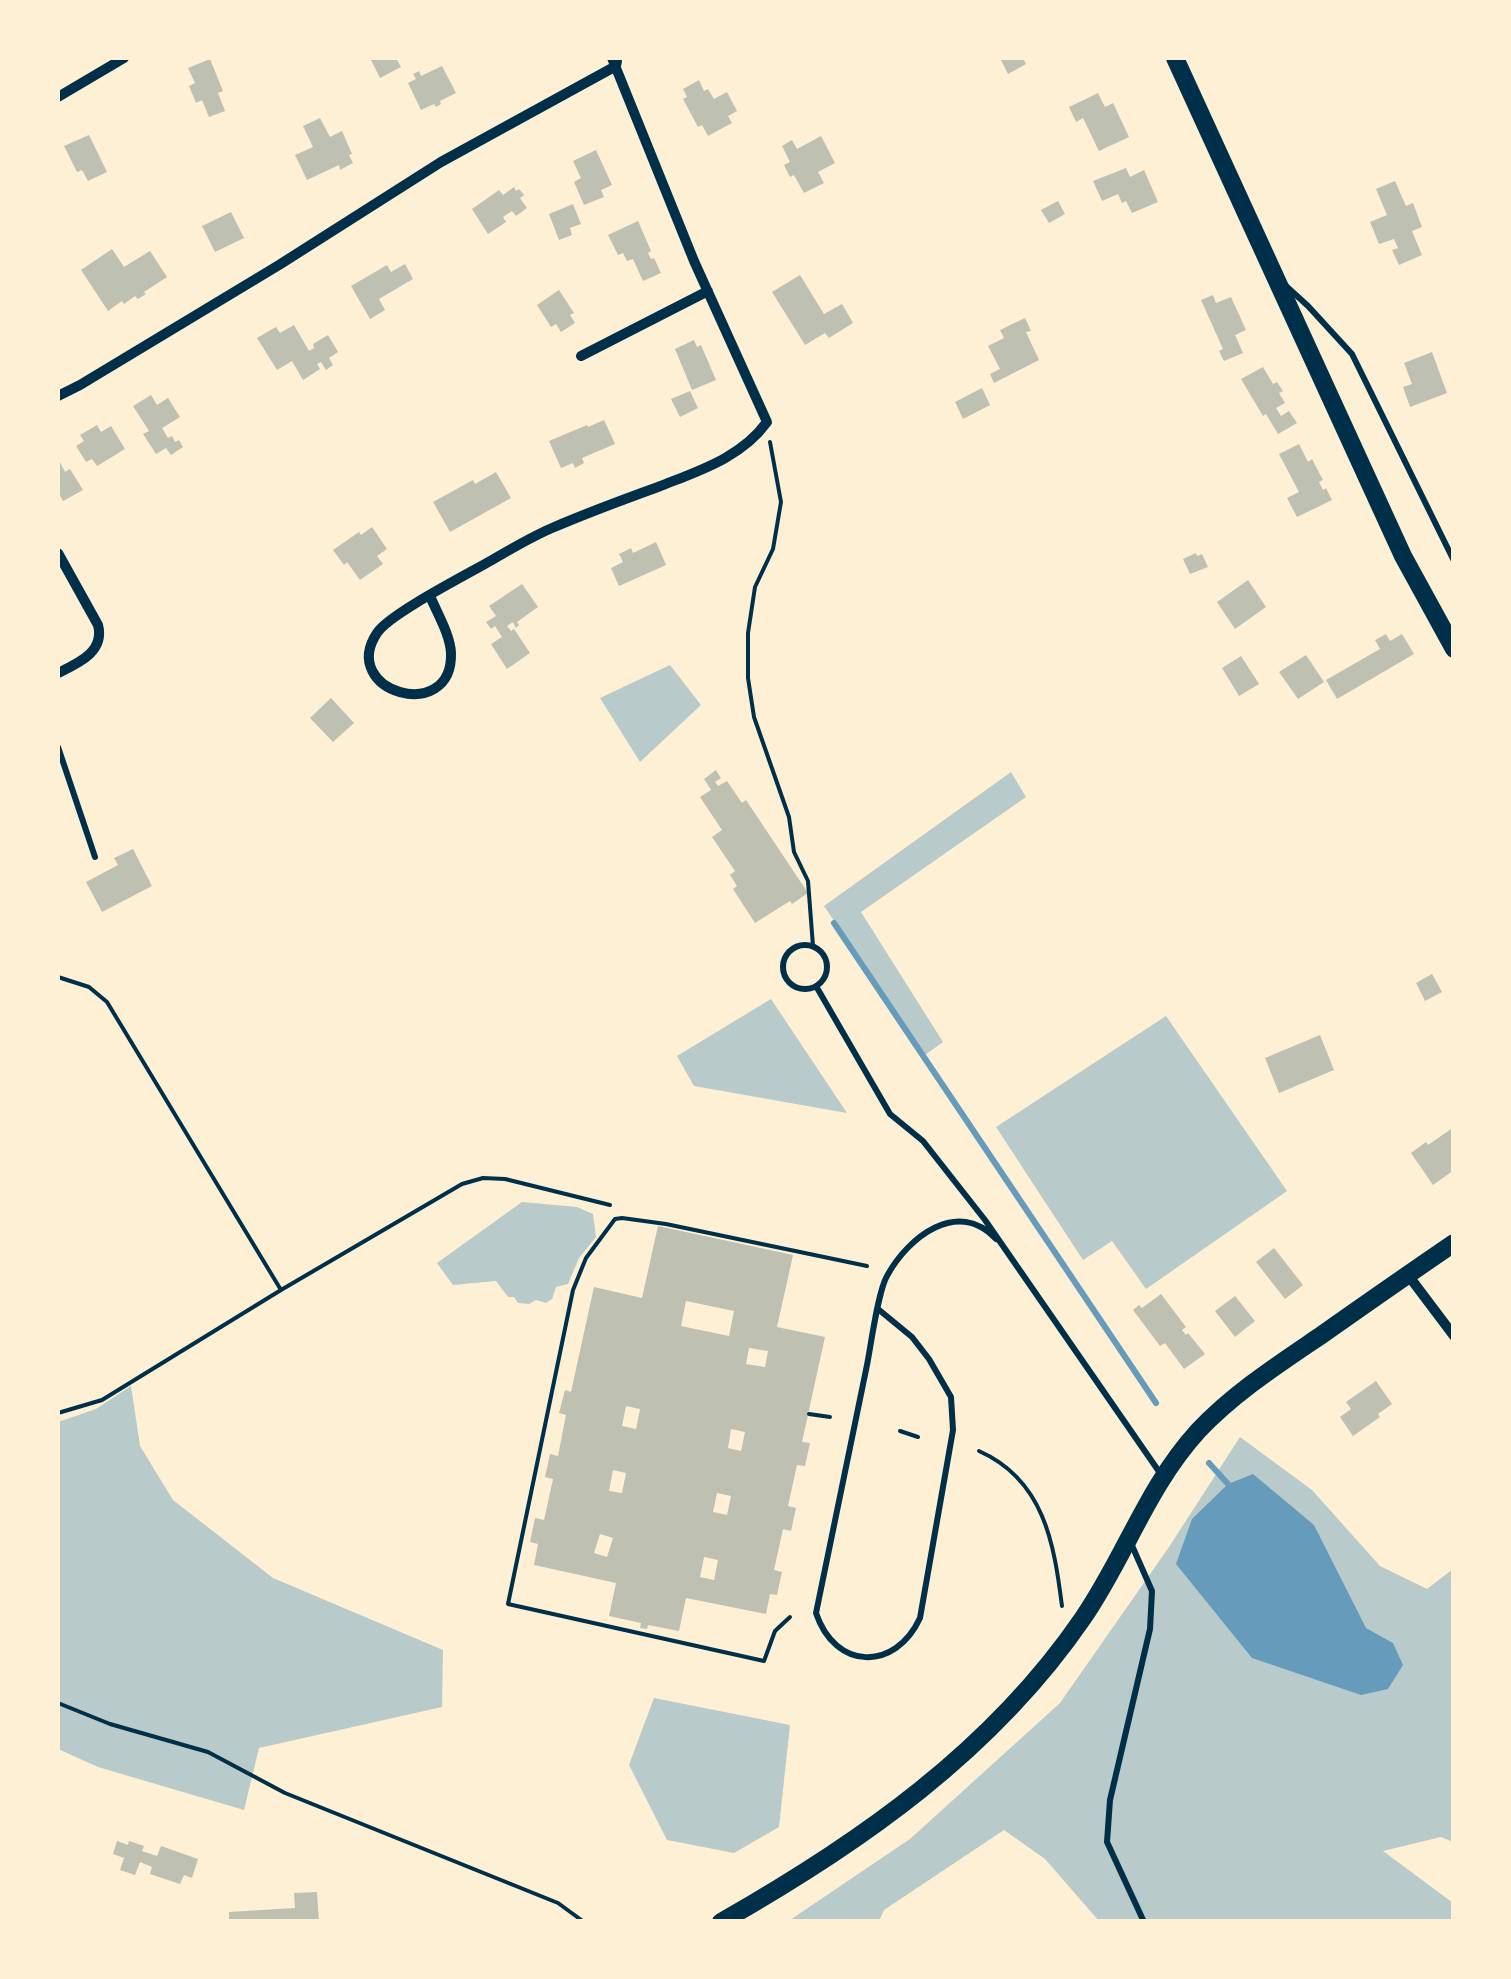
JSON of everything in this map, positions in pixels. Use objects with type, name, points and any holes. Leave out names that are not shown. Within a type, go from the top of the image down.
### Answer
[{"type":"main road","points":[[1176,58],[1403,556],[1454,650]]},
{"type":"main road","points":[[721,1922],[857,1838],[964,1754],[1007,1712],[1072,1634],[1100,1592],[1143,1509],[1189,1442],[1230,1400],[1265,1373],[1454,1242]]},
{"type":"street","points":[[58,97],[124,58]]},
{"type":"street","points":[[58,396],[615,60],[708,291],[767,422],[756,437],[723,460],[551,528],[524,541],[430,596],[388,621],[373,640],[370,655],[382,684],[396,692],[412,695],[428,691],[441,682],[448,668],[450,646],[430,596]]},
{"type":"street","points":[[581,356],[708,291]]},
{"type":"street","points":[[58,553],[101,635],[84,660],[58,673]]},
{"type":"street","points":[[1408,1275],[1454,1336]]},
{"type":"lane","points":[[1274,276],[1352,354],[1454,561]]},
{"type":"lane","points":[[58,747],[95,857]]},
{"type":"lane","points":[[812,946],[823,954],[825,975],[816,986],[794,986],[782,968],[787,954],[792,948],[812,946]]},
{"type":"lane","points":[[816,986],[890,1114],[923,1141],[984,1220],[1163,1477]]},
{"type":"lane","points":[[878,1309],[912,1337],[930,1360],[951,1396],[953,1430],[920,1618],[900,1647],[865,1658],[832,1644],[816,1613],[878,1309],[885,1278],[914,1241],[945,1223],[974,1222],[996,1238]]},
{"type":"lane","points":[[1128,1538],[1152,1591],[1150,1630],[1110,1800],[1106,1842],[1144,1922]]},
{"type":"path","points":[[767,422],[781,502],[773,549],[755,587],[748,633],[748,678],[754,717],[789,816],[794,852],[808,881],[812,946]]},
{"type":"path","points":[[58,977],[89,987],[107,1002],[281,1290]]},
{"type":"path","points":[[58,1413],[102,1400],[462,1184],[482,1178],[505,1180],[610,1204]]},
{"type":"path","points":[[790,1617],[775,1631],[764,1660],[508,1604],[573,1290],[586,1258],[615,1219],[666,1224],[867,1266]]},
{"type":"path","points":[[808,1414],[830,1417]]},
{"type":"path","points":[[900,1431],[918,1437]]},
{"type":"path","points":[[979,1451],[1016,1474],[1046,1522],[1056,1556],[1062,1606]]},
{"type":"path","points":[[58,1703],[110,1724],[208,1752],[284,1793],[558,1903],[584,1922]]},
{"type":"shaded area","points":[[670,665],[701,705],[640,762],[600,698]]},
{"type":"shaded area","points":[[1011,772],[1026,797],[861,912],[943,1042],[925,1055],[824,906]]},
{"type":"shaded area","points":[[771,999],[847,1113],[694,1086],[677,1056]]},
{"type":"shaded area","points":[[1166,1016],[1287,1191],[1146,1289],[1112,1241],[1083,1260],[996,1127]]},
{"type":"shaded area","points":[[522,1202],[577,1207],[593,1214],[596,1237],[579,1258],[568,1284],[556,1287],[546,1303],[536,1300],[529,1304],[508,1297],[496,1281],[453,1285],[437,1263]]},
{"type":"shaded area","points":[[131,1386],[140,1446],[173,1500],[273,1578],[443,1650],[442,1707],[259,1748],[244,1810],[98,1767],[58,1749],[58,1422],[96,1409]]},
{"type":"shaded area","points":[[1240,1437],[1312,1490],[1380,1566],[1427,1589],[1453,1569],[1453,1842],[1441,1837],[1383,1851],[1453,1903],[1453,1921],[1099,1921],[1045,1859],[1004,1830],[884,1910],[879,1921],[787,1922],[910,1839],[1060,1703]]},
{"type":"shaded area","points":[[654,1698],[790,1725],[779,1827],[734,1853],[667,1840],[629,1765]]},
{"type":"water","points":[[1253,1474],[1314,1525],[1366,1628],[1393,1643],[1403,1665],[1388,1689],[1361,1695],[1252,1658],[1176,1564],[1192,1519],[1228,1484]]},
{"type":"building","points":[[370,58],[396,58],[401,67],[380,78]]},
{"type":"building","points":[[1000,58],[1023,58],[1026,64],[1008,74]]},
{"type":"building","points":[[210,59],[223,91],[218,93],[225,111],[209,117],[202,100],[196,103],[189,86],[195,83],[188,68]]},
{"type":"building","points":[[442,66],[456,93],[436,107],[434,104],[421,110],[408,83],[416,79],[413,74],[419,71],[421,76]]},
{"type":"building","points":[[699,80],[714,99],[727,92],[737,111],[728,116],[732,123],[708,136],[702,125],[698,127],[683,99],[687,97],[683,89]]},
{"type":"building","points":[[1098,93],[1105,107],[1113,103],[1129,137],[1099,151],[1083,118],[1076,122],[1069,107]]},
{"type":"building","points":[[320,118],[330,137],[342,131],[353,163],[307,180],[295,155],[313,147],[303,126]]},
{"type":"building","points":[[89,135],[107,172],[88,181],[82,170],[77,172],[64,146]]},
{"type":"building","points":[[821,136],[835,163],[818,172],[824,183],[804,193],[784,165],[790,162],[782,146],[792,140],[797,149]]},
{"type":"building","points":[[596,150],[612,185],[601,190],[604,197],[584,205],[574,182],[581,178],[573,161]]},
{"type":"building","points":[[1126,168],[1130,177],[1144,170],[1158,202],[1132,213],[1118,194],[1102,201],[1093,181]]},
{"type":"building","points":[[1395,181],[1406,206],[1413,203],[1422,227],[1412,231],[1422,255],[1399,265],[1392,250],[1398,248],[1394,239],[1379,244],[1370,222],[1387,215],[1376,189]]},
{"type":"building","points":[[514,187],[524,195],[520,198],[527,208],[516,216],[512,211],[503,217],[506,222],[488,234],[472,209],[499,190],[503,195]]},
{"type":"building","points":[[1058,201],[1065,214],[1049,223],[1041,210]]},
{"type":"building","points":[[573,204],[581,224],[570,228],[572,235],[559,240],[549,214]]},
{"type":"building","points":[[231,212],[244,238],[215,252],[202,226]]},
{"type":"building","points":[[638,221],[651,251],[648,253],[661,273],[643,281],[633,259],[627,261],[623,253],[618,255],[608,235]]},
{"type":"building","points":[[112,249],[124,267],[150,251],[167,277],[138,299],[135,296],[124,304],[122,301],[108,311],[81,270]]},
{"type":"building","points":[[405,264],[413,279],[379,299],[385,310],[370,319],[351,286],[387,265],[391,272]]},
{"type":"building","points":[[800,275],[824,314],[842,304],[853,323],[829,338],[825,333],[805,345],[772,292]]},
{"type":"building","points":[[559,290],[574,313],[570,315],[575,323],[561,332],[556,324],[551,327],[537,305]]},
{"type":"building","points":[[1213,295],[1216,303],[1231,297],[1246,330],[1235,335],[1243,353],[1224,361],[1219,351],[1223,349],[1201,300]]},
{"type":"building","points":[[1025,318],[1031,331],[1026,332],[1039,360],[994,383],[990,374],[1000,369],[988,346],[1004,338],[1000,330]]},
{"type":"building","points":[[294,325],[309,351],[328,335],[338,352],[329,358],[333,365],[326,370],[321,362],[317,364],[320,369],[303,380],[292,361],[277,370],[257,338],[276,327],[280,333]]},
{"type":"building","points":[[694,340],[697,347],[701,345],[716,380],[692,390],[675,349]]},
{"type":"building","points":[[1432,352],[1447,393],[1410,407],[1403,387],[1412,384],[1404,363]]},
{"type":"building","points":[[1263,367],[1273,384],[1277,382],[1283,391],[1279,393],[1285,403],[1276,408],[1281,416],[1289,411],[1297,423],[1278,434],[1241,379]]},
{"type":"building","points":[[982,388],[990,405],[963,419],[955,402]]},
{"type":"building","points":[[690,391],[698,408],[680,417],[671,399]]},
{"type":"building","points":[[151,395],[157,405],[168,398],[180,417],[162,428],[168,438],[179,440],[183,447],[171,455],[166,448],[156,454],[143,434],[149,431],[133,406]]},
{"type":"building","points":[[604,420],[615,444],[582,458],[584,463],[575,468],[573,463],[561,468],[549,441]]},
{"type":"building","points":[[97,425],[101,432],[111,426],[125,449],[97,466],[92,459],[86,462],[76,446],[84,441],[80,435]]},
{"type":"building","points":[[1299,444],[1308,462],[1312,459],[1323,480],[1319,482],[1332,500],[1297,517],[1287,498],[1299,492],[1279,454]]},
{"type":"building","points":[[58,458],[65,472],[70,469],[83,490],[63,501],[58,492]]},
{"type":"building","points":[[496,472],[511,498],[450,532],[433,502]]},
{"type":"building","points":[[372,527],[387,549],[377,556],[383,564],[360,580],[333,550]]},
{"type":"building","points":[[656,542],[666,565],[619,586],[611,568],[623,562],[619,554],[631,548],[633,553]]},
{"type":"building","points":[[1202,554],[1208,567],[1190,574],[1183,559]]},
{"type":"building","points":[[1248,580],[1266,607],[1235,629],[1217,602]]},
{"type":"building","points":[[522,584],[538,607],[517,622],[516,628],[513,622],[507,626],[511,631],[514,629],[530,653],[507,669],[491,644],[502,637],[495,626],[491,629],[486,622],[496,616],[489,606]]},
{"type":"building","points":[[1386,634],[1390,641],[1402,634],[1414,654],[1337,699],[1326,680],[1380,649],[1375,640]]},
{"type":"building","points":[[1306,655],[1324,682],[1298,699],[1279,672]]},
{"type":"building","points":[[1241,656],[1259,684],[1239,696],[1222,668]]},
{"type":"building","points":[[331,698],[354,723],[333,742],[310,718]]},
{"type":"building","points":[[716,770],[721,778],[715,782],[718,786],[727,781],[742,803],[746,800],[808,893],[755,923],[733,889],[737,886],[730,875],[735,871],[712,837],[722,830],[700,797],[711,790],[704,779]]},
{"type":"building","points":[[133,849],[152,886],[102,912],[86,882],[118,865],[114,858]]},
{"type":"building","points":[[1432,974],[1442,992],[1425,1001],[1416,983]]},
{"type":"building","points":[[1320,1035],[1334,1070],[1279,1093],[1265,1058]]},
{"type":"building","points":[[1454,1127],[1454,1170],[1433,1185],[1411,1153]]},
{"type":"building","points":[[658,1226],[793,1255],[777,1327],[825,1337],[802,1442],[810,1443],[805,1466],[797,1465],[788,1506],[796,1508],[791,1531],[783,1529],[774,1570],[782,1572],[777,1595],[770,1594],[766,1614],[686,1598],[679,1631],[648,1625],[647,1629],[640,1628],[641,1623],[609,1616],[616,1583],[534,1565],[538,1544],[530,1542],[535,1518],[544,1520],[553,1479],[545,1477],[550,1454],[558,1456],[566,1415],[559,1413],[565,1390],[571,1392],[594,1287],[642,1298]],"holes":[[[686,1301],[734,1311],[729,1336],[681,1326]],[[749,1348],[768,1351],[765,1367],[746,1364]],[[626,1406],[640,1409],[636,1429],[622,1426]],[[731,1429],[745,1432],[741,1451],[728,1448]],[[613,1470],[626,1473],[622,1493],[609,1491]],[[717,1493],[731,1496],[727,1515],[713,1512]],[[600,1534],[613,1538],[607,1557],[594,1553]],[[704,1557],[718,1560],[714,1580],[700,1577]]]},
{"type":"building","points":[[1274,1248],[1303,1285],[1285,1299],[1256,1262]]},
{"type":"building","points":[[1161,1294],[1186,1327],[1182,1330],[1205,1354],[1184,1369],[1165,1343],[1160,1346],[1133,1310]]},
{"type":"building","points":[[1235,1296],[1255,1321],[1235,1337],[1215,1311]]},
{"type":"building","points":[[1376,1381],[1392,1404],[1353,1436],[1340,1417],[1351,1409],[1346,1402]]},
{"type":"building","points":[[117,1841],[144,1846],[142,1851],[157,1856],[161,1846],[198,1859],[192,1878],[184,1875],[180,1884],[150,1874],[152,1867],[140,1862],[135,1875],[120,1870],[124,1858],[113,1854]]},
{"type":"building","points":[[317,1892],[319,1922],[229,1922],[229,1912],[295,1908],[294,1893]]},
{"type":"waterway","points":[[834,923],[1156,1403]]},
{"type":"waterway","points":[[1209,1463],[1228,1484]]}]
